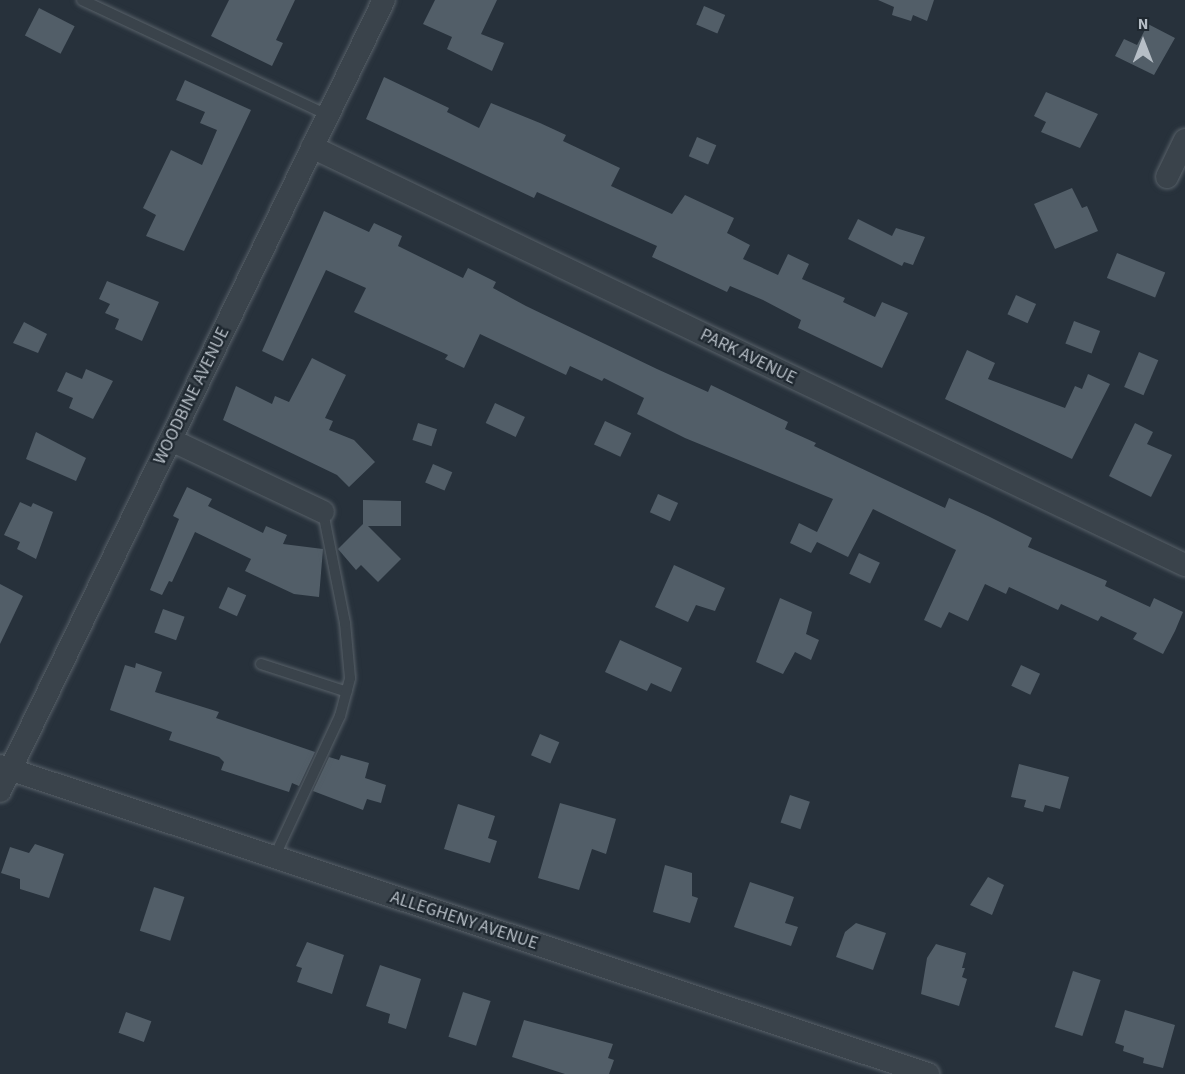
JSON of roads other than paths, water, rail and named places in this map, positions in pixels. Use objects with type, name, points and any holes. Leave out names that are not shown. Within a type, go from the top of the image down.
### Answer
[{"type":"street","name":"WOODBINE AVENUE","points":[[0,791],[4,766],[171,440],[384,0]]},
{"type":"street","points":[[1167,177],[1185,140]]},
{"type":"street","name":"PARK AVENUE","points":[[312,147],[1185,565]]},
{"type":"street","points":[[171,440],[323,512]]},
{"type":"street","name":"ALLEGHENY AVENUE","points":[[4,766],[274,858],[928,1074]]},
{"type":"lane","points":[[82,0],[328,115]]},
{"type":"lane","points":[[274,858],[336,726],[350,678],[345,623],[323,512]]},
{"type":"lane","points":[[261,664],[347,692]]}]
